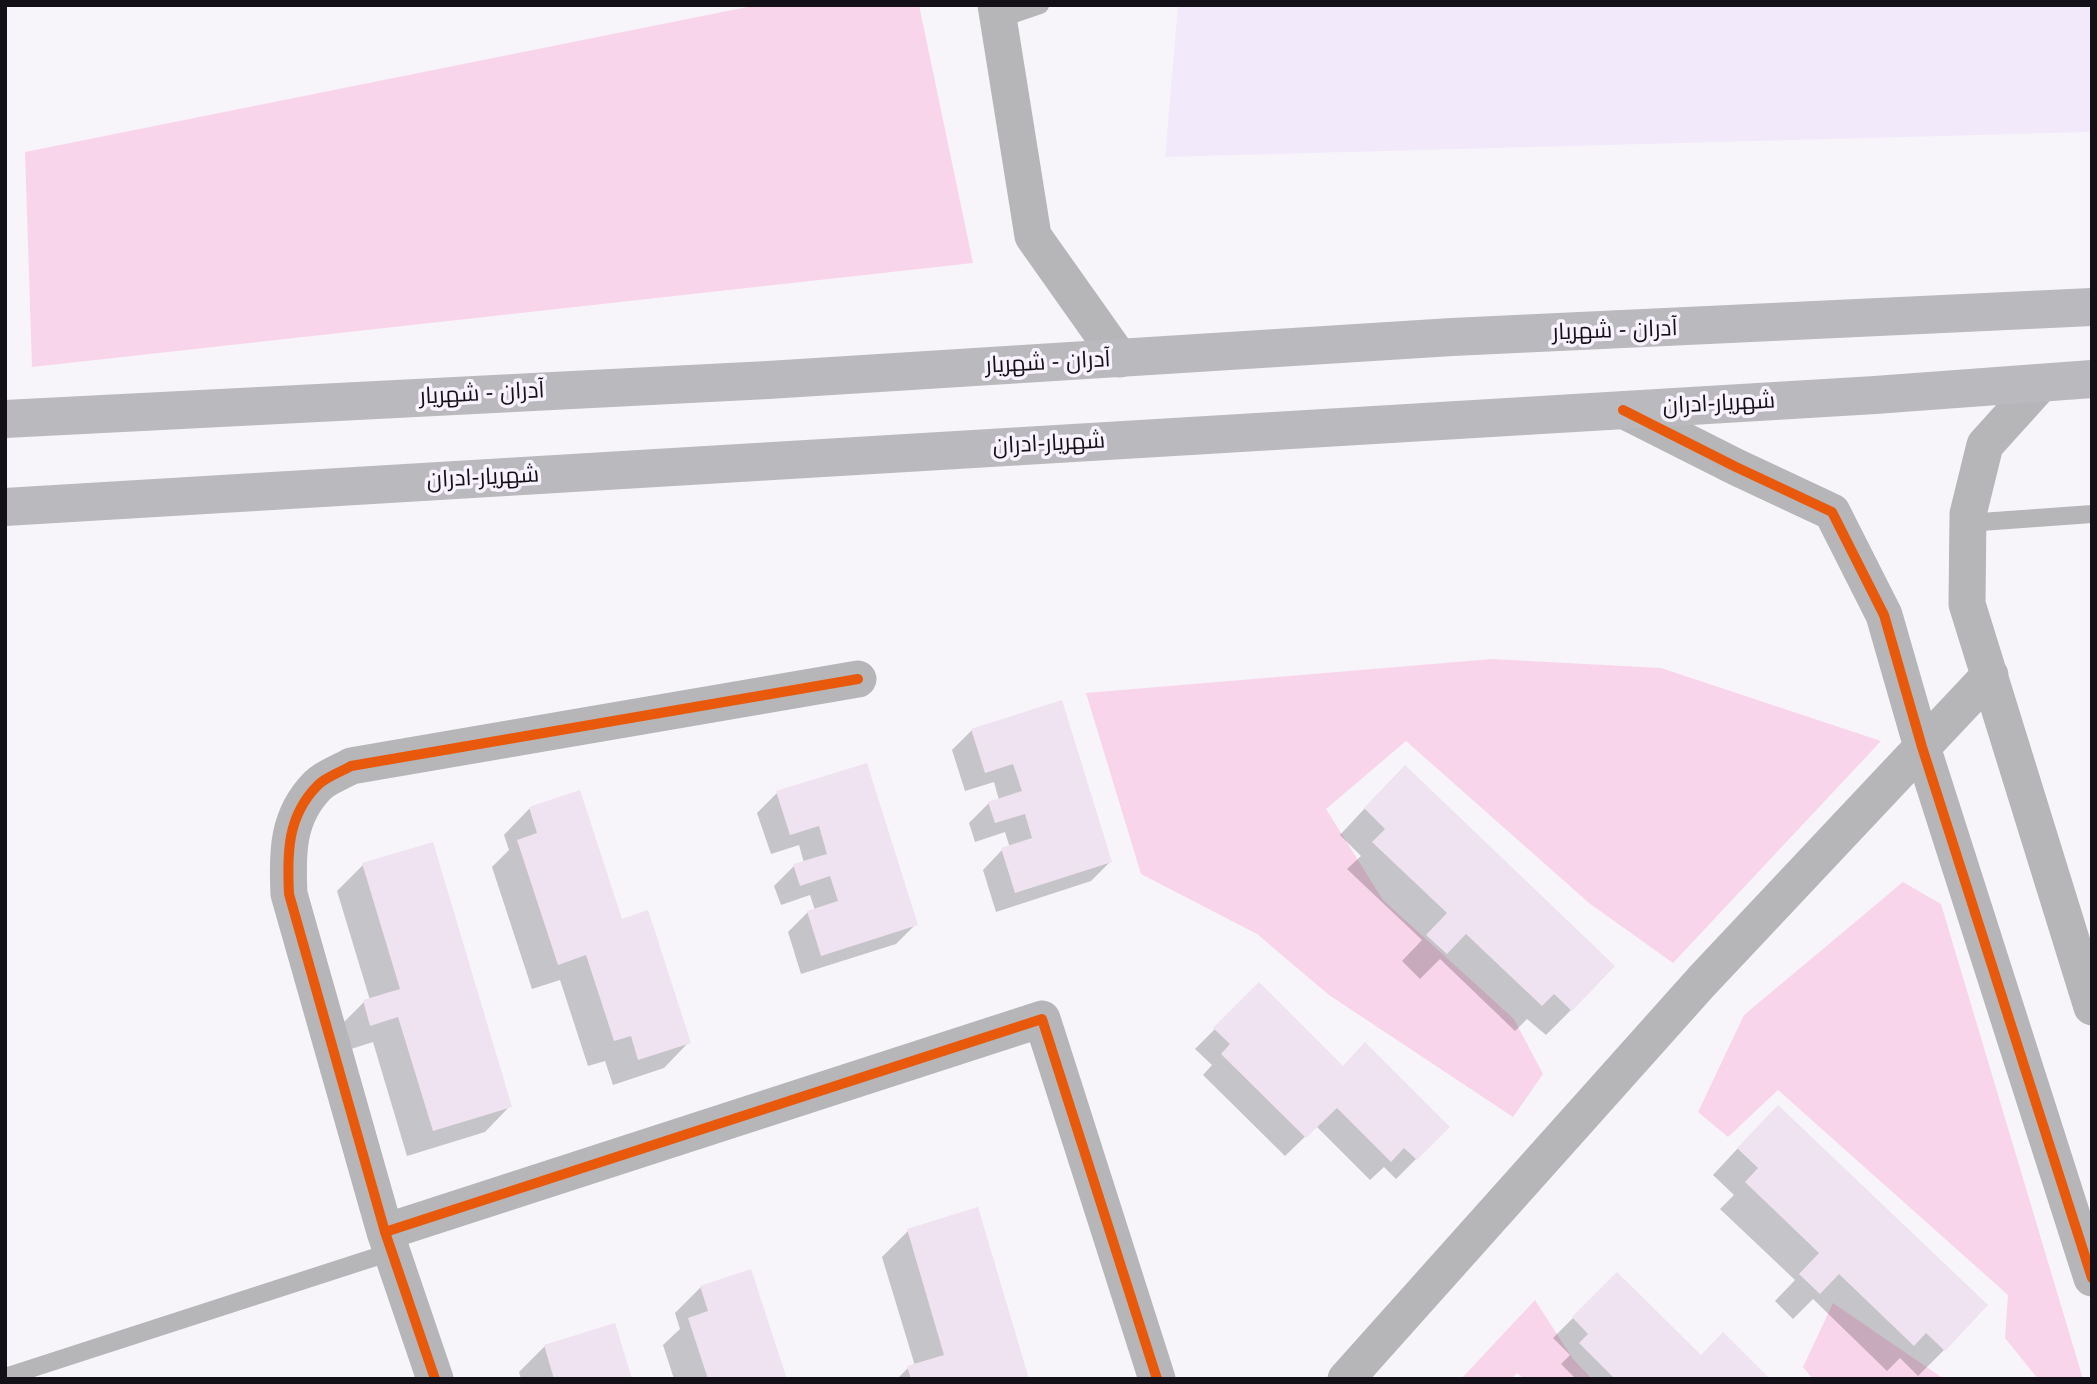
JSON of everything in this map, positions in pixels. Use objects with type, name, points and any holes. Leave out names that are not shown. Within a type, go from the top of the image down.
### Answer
[{"type":"main road","name":"آدران - شهریار","points":[[5,419],[768,380],[1452,337],[2092,307]]},
{"type":"main road","name":"شهریار-ادران","points":[[5,507],[1623,410],[2092,379]]},
{"type":"street","points":[[998,12],[1032,236],[1120,359]]},
{"type":"street","points":[[2041,383],[1985,446],[1968,514],[1967,604],[2092,1007]]},
{"type":"street","points":[[1623,410],[1832,512],[1884,615],[1922,747],[2092,1278]]},
{"type":"street","points":[[1346,1379],[1702,981],[1990,675]]},
{"type":"street","points":[[435,1379],[388,1242],[289,894],[287,855],[296,815],[319,783],[351,766],[858,679]]},
{"type":"street","points":[[388,1242],[1042,1019],[1157,1379]]},
{"type":"lane","points":[[998,12],[1040,5]]},
{"type":"lane","points":[[1967,523],[2092,514]]},
{"type":"lane","points":[[5,1377],[388,1242]]},
{"type":"shaded area","points":[[757,5],[919,5],[973,263],[32,367],[25,152]]},
{"type":"shaded area","points":[[1178,5],[2092,5],[2092,132],[1165,157]]},
{"type":"shaded area","points":[[1492,659],[1661,668],[1881,741],[1673,963],[1589,903],[1406,741],[1326,809],[1383,900],[1514,1019],[1543,1074],[1513,1117],[1329,995],[1257,934],[1141,874],[1086,693]]},
{"type":"shaded area","points":[[1903,882],[1941,904],[2083,1379],[2038,1379],[2005,1338],[2008,1295],[1778,1090],[1728,1137],[1698,1112],[1744,1015]]},
{"type":"shaded area","points":[[1535,1300],[1573,1359],[1592,1379],[1524,1379],[1517,1373],[1511,1379],[1461,1379]]},
{"type":"shaded area","points":[[1833,1303],[1944,1379],[1813,1379],[1803,1367]]},
{"type":"building","points":[[1062,700],[1112,862],[1015,893],[1001,848],[1032,838],[1025,814],[995,823],[988,802],[1022,791],[1013,764],[985,773],[971,729]]},
{"type":"building","points":[[867,763],[918,925],[821,956],[807,911],[838,901],[830,876],[800,886],[793,864],[827,854],[819,826],[790,835],[776,791]]},
{"type":"building","points":[[1405,765],[1615,966],[1572,1011],[1554,994],[1542,1006],[1466,934],[1447,954],[1426,935],[1447,913],[1372,842],[1385,829],[1364,808]]},
{"type":"building","points":[[580,790],[622,919],[648,910],[691,1043],[638,1060],[631,1036],[614,1041],[586,955],[558,965],[517,840],[537,833],[529,807]]},
{"type":"building","points":[[433,842],[512,1107],[433,1131],[398,1017],[370,1026],[363,1000],[400,989],[362,863]]},
{"type":"building","points":[[1259,982],[1343,1066],[1365,1042],[1450,1127],[1417,1160],[1404,1148],[1391,1162],[1337,1108],[1306,1138],[1221,1054],[1230,1044],[1213,1028]]},
{"type":"building","points":[[1778,1105],[1988,1305],[1945,1351],[1926,1333],[1914,1346],[1839,1274],[1820,1294],[1799,1274],[1819,1253],[1745,1182],[1758,1168],[1737,1148]]},
{"type":"building","points":[[978,1207],[1029,1379],[911,1379],[907,1366],[944,1355],[907,1229]]},
{"type":"building","points":[[751,1269],[787,1379],[708,1379],[688,1318],[708,1311],[700,1286]]},
{"type":"building","points":[[1617,1272],[1701,1355],[1723,1332],[1770,1379],[1615,1379],[1579,1343],[1588,1334],[1572,1317]]},
{"type":"building","points":[[615,1323],[632,1379],[554,1379],[544,1345]]},
{"type":"cycle path","points":[[1623,410],[1832,512],[1884,615],[1922,747],[2092,1278]]},
{"type":"cycle path","points":[[435,1379],[385,1232],[289,894],[289,850],[300,809],[321,782],[351,766],[858,679]]},
{"type":"cycle path","points":[[385,1232],[1042,1019],[1157,1379]]}]
